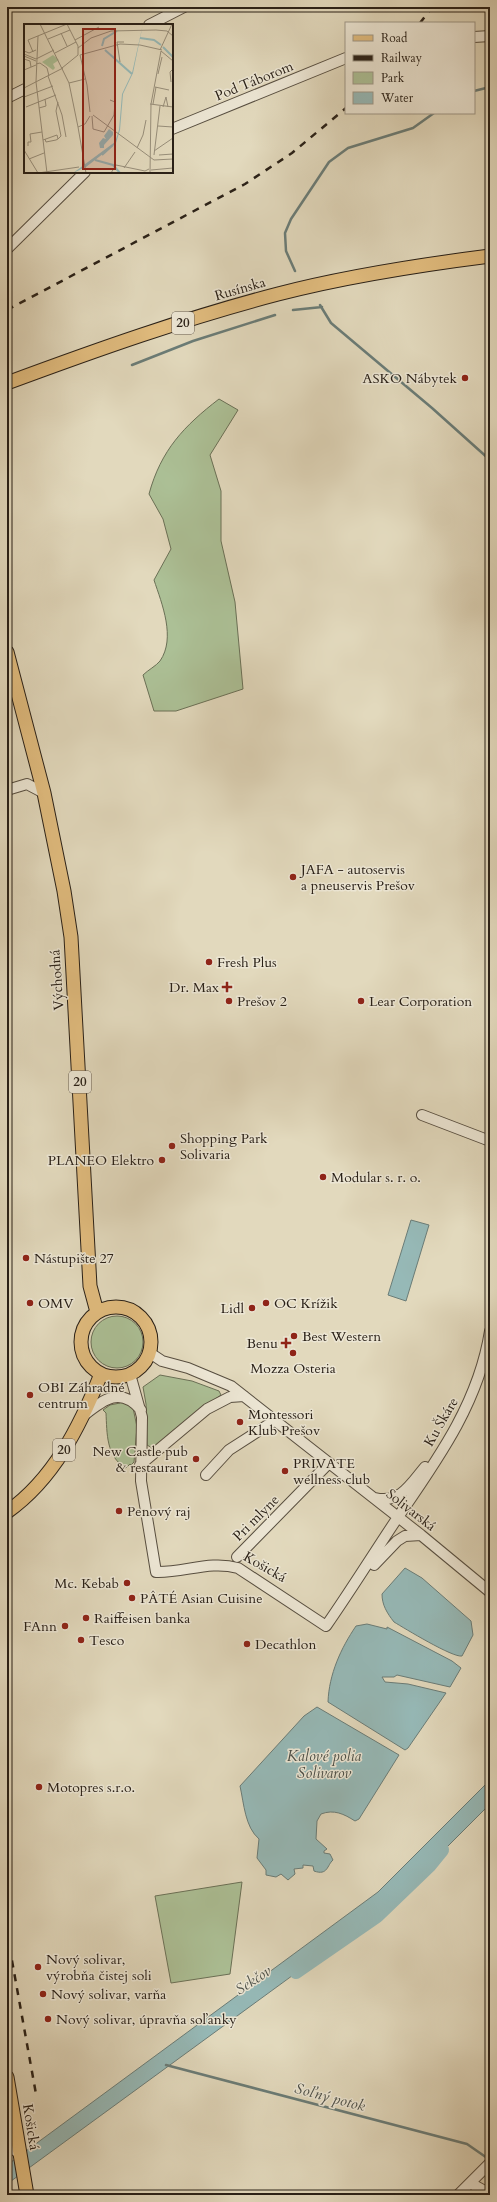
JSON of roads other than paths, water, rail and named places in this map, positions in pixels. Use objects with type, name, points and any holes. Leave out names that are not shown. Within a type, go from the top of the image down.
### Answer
[{"type":"main road","name":"Rusínska","points":[[7,383],[173,326],[279,294],[362,276],[488,256]]},
{"type":"main road","name":"Východná","points":[[7,652],[44,793],[64,891],[71,937],[90,1286],[97,1312]]},
{"type":"main road","points":[[119,1307],[130,1310],[140,1316],[150,1333],[150,1353],[139,1369],[130,1374],[115,1377],[100,1374],[85,1358],[81,1348],[84,1327],[97,1312],[108,1308],[119,1307]]},
{"type":"main road","name":"20","points":[[7,1512],[32,1492],[58,1461],[100,1374]]},
{"type":"main road","name":"Košická","points":[[7,2077],[14,2147],[26,2191]]},
{"type":"street","points":[[151,24],[184,7]]},
{"type":"street","points":[[475,37],[490,36]]},
{"type":"street","name":"Pod Táborom","points":[[173,129],[345,58]]},
{"type":"street","points":[[7,98],[24,90]]},
{"type":"street","points":[[7,249],[84,173]]},
{"type":"street","points":[[7,790],[27,784],[37,768]]},
{"type":"street","points":[[27,784],[44,793]]},
{"type":"street","points":[[422,1115],[490,1142]]},
{"type":"street","name":"Ku Škáre","points":[[398,1518],[448,1440],[474,1394],[484,1362],[490,1331]]},
{"type":"street","name":"Solivarská","points":[[150,1353],[162,1361],[188,1368],[212,1377],[244,1396],[328,1464],[421,1535],[490,1592]]},
{"type":"street","points":[[130,1374],[141,1410],[140,1465]]},
{"type":"street","points":[[140,1465],[207,1409],[230,1397],[244,1396]]},
{"type":"street","points":[[80,1418],[105,1399],[113,1397],[122,1397],[131,1400],[141,1410]]},
{"type":"street","points":[[206,1475],[229,1450],[274,1421]]},
{"type":"street","points":[[370,1496],[385,1501],[396,1498],[407,1488],[448,1440]]},
{"type":"street","name":"Pri mlyne","points":[[237,1557],[328,1464]]},
{"type":"street","name":"Košická","points":[[140,1465],[142,1494],[156,1572],[167,1572],[210,1565],[228,1565],[238,1568],[254,1576],[326,1626],[398,1518]]},
{"type":"street","points":[[353,1587],[397,1541],[405,1536],[421,1535]]},
{"type":"street","points":[[458,2195],[487,2166]]},
{"type":"street","points":[[470,2183],[490,2194]]},
{"type":"water","points":[[411,1220],[429,1225],[406,1301],[388,1295]]},
{"type":"water","points":[[405,1568],[422,1578],[471,1621],[473,1635],[462,1656],[449,1652],[428,1642],[394,1622],[385,1609],[382,1594]]},
{"type":"water","name":"Kalové polia Solivarov","points":[[367,1624],[387,1629],[387,1627],[452,1661],[461,1668],[450,1687],[397,1675],[394,1677],[382,1677],[385,1682],[408,1684],[446,1693],[408,1748],[405,1750],[328,1702],[333,1671],[345,1643],[356,1626]]},
{"type":"water","name":"Kalové polia Solivarov","points":[[317,1707],[399,1755],[359,1819],[355,1821],[343,1814],[335,1812],[321,1814],[317,1821],[316,1839],[327,1849],[324,1853],[330,1854],[333,1860],[325,1871],[314,1871],[313,1866],[303,1865],[303,1868],[294,1869],[295,1874],[288,1880],[281,1874],[276,1877],[266,1875],[266,1870],[257,1858],[259,1839],[254,1834],[248,1822],[240,1786],[304,1716]]},
{"type":"water","points":[[490,1780],[490,1804],[389,1905],[7,2184],[7,2165],[378,1892]]},
{"type":"waterway","points":[[475,91],[490,87]]},
{"type":"waterway","points":[[295,271],[286,251],[285,233],[291,219],[329,162],[348,148],[413,128],[433,114]]},
{"type":"waterway","points":[[320,305],[331,323],[432,408],[490,460]]},
{"type":"waterway","points":[[293,310],[322,307]]},
{"type":"waterway","points":[[132,365],[193,341],[275,315]]},
{"type":"waterway","name":"Sekčov","points":[[296,1972],[377,1916],[429,1866],[442,1850]]},
{"type":"waterway","name":"Soľný potok","points":[[166,2065],[467,2144],[490,2160]]},
{"type":"railway","points":[[421,22],[432,7]]},
{"type":"railway","points":[[7,310],[245,184],[292,153],[345,109]]},
{"type":"railway","points":[[7,1933],[36,2094]]},
{"type":"place","name":"ASKO Nábytek","points":[[465,378]]},
{"type":"place","name":"JAFA - autoservis a pneuservis Prešov","points":[[293,877]]},
{"type":"place","name":"Fresh Plus","points":[[209,962]]},
{"type":"place","name":"Dr. Max","points":[[227,987]]},
{"type":"place","name":"Prešov 2","points":[[229,1001]]},
{"type":"place","name":"Lear Corporation","points":[[361,1001]]},
{"type":"place","name":"Shopping Park Solivaria","points":[[172,1146]]},
{"type":"place","name":"PLANEO Elektro","points":[[162,1160]]},
{"type":"place","name":"Modular s. r. o.","points":[[323,1177]]},
{"type":"place","name":"Nástupište 27","points":[[26,1258]]},
{"type":"place","name":"OMV","points":[[30,1303]]},
{"type":"place","name":"OC Krížik","points":[[266,1303]]},
{"type":"place","name":"Lidl","points":[[252,1308]]},
{"type":"place","name":"Best Western","points":[[294,1336]]},
{"type":"place","name":"Benu","points":[[286,1343]]},
{"type":"place","name":"Mozza Osteria","points":[[293,1353]]},
{"type":"place","name":"OBI Záhradné centrum","points":[[30,1395]]},
{"type":"place","name":"Montessori Klub Prešov","points":[[240,1422]]},
{"type":"place","name":"New Castle pub & restaurant","points":[[196,1459]]},
{"type":"place","name":"PRIVATE wellness club","points":[[285,1471]]},
{"type":"place","name":"Penový raj","points":[[119,1511]]},
{"type":"place","name":"Mc. Kebab","points":[[127,1583]]},
{"type":"place","name":"PÂTÉ Asian Cuisine","points":[[132,1598]]},
{"type":"place","name":"Raiffeisen banka","points":[[86,1618]]},
{"type":"place","name":"FAnn","points":[[65,1626]]},
{"type":"place","name":"Tesco","points":[[81,1640]]},
{"type":"place","name":"Decathlon","points":[[247,1644]]},
{"type":"place","name":"Motopres s.r.o.","points":[[39,1787]]},
{"type":"place","name":"Nový solivar, výrobňa čistej soli","points":[[38,1967]]},
{"type":"place","name":"Nový solivar, varňa","points":[[43,1994]]},
{"type":"place","name":"Nový solivar, úpravňa soľanky","points":[[48,2019]]}]
